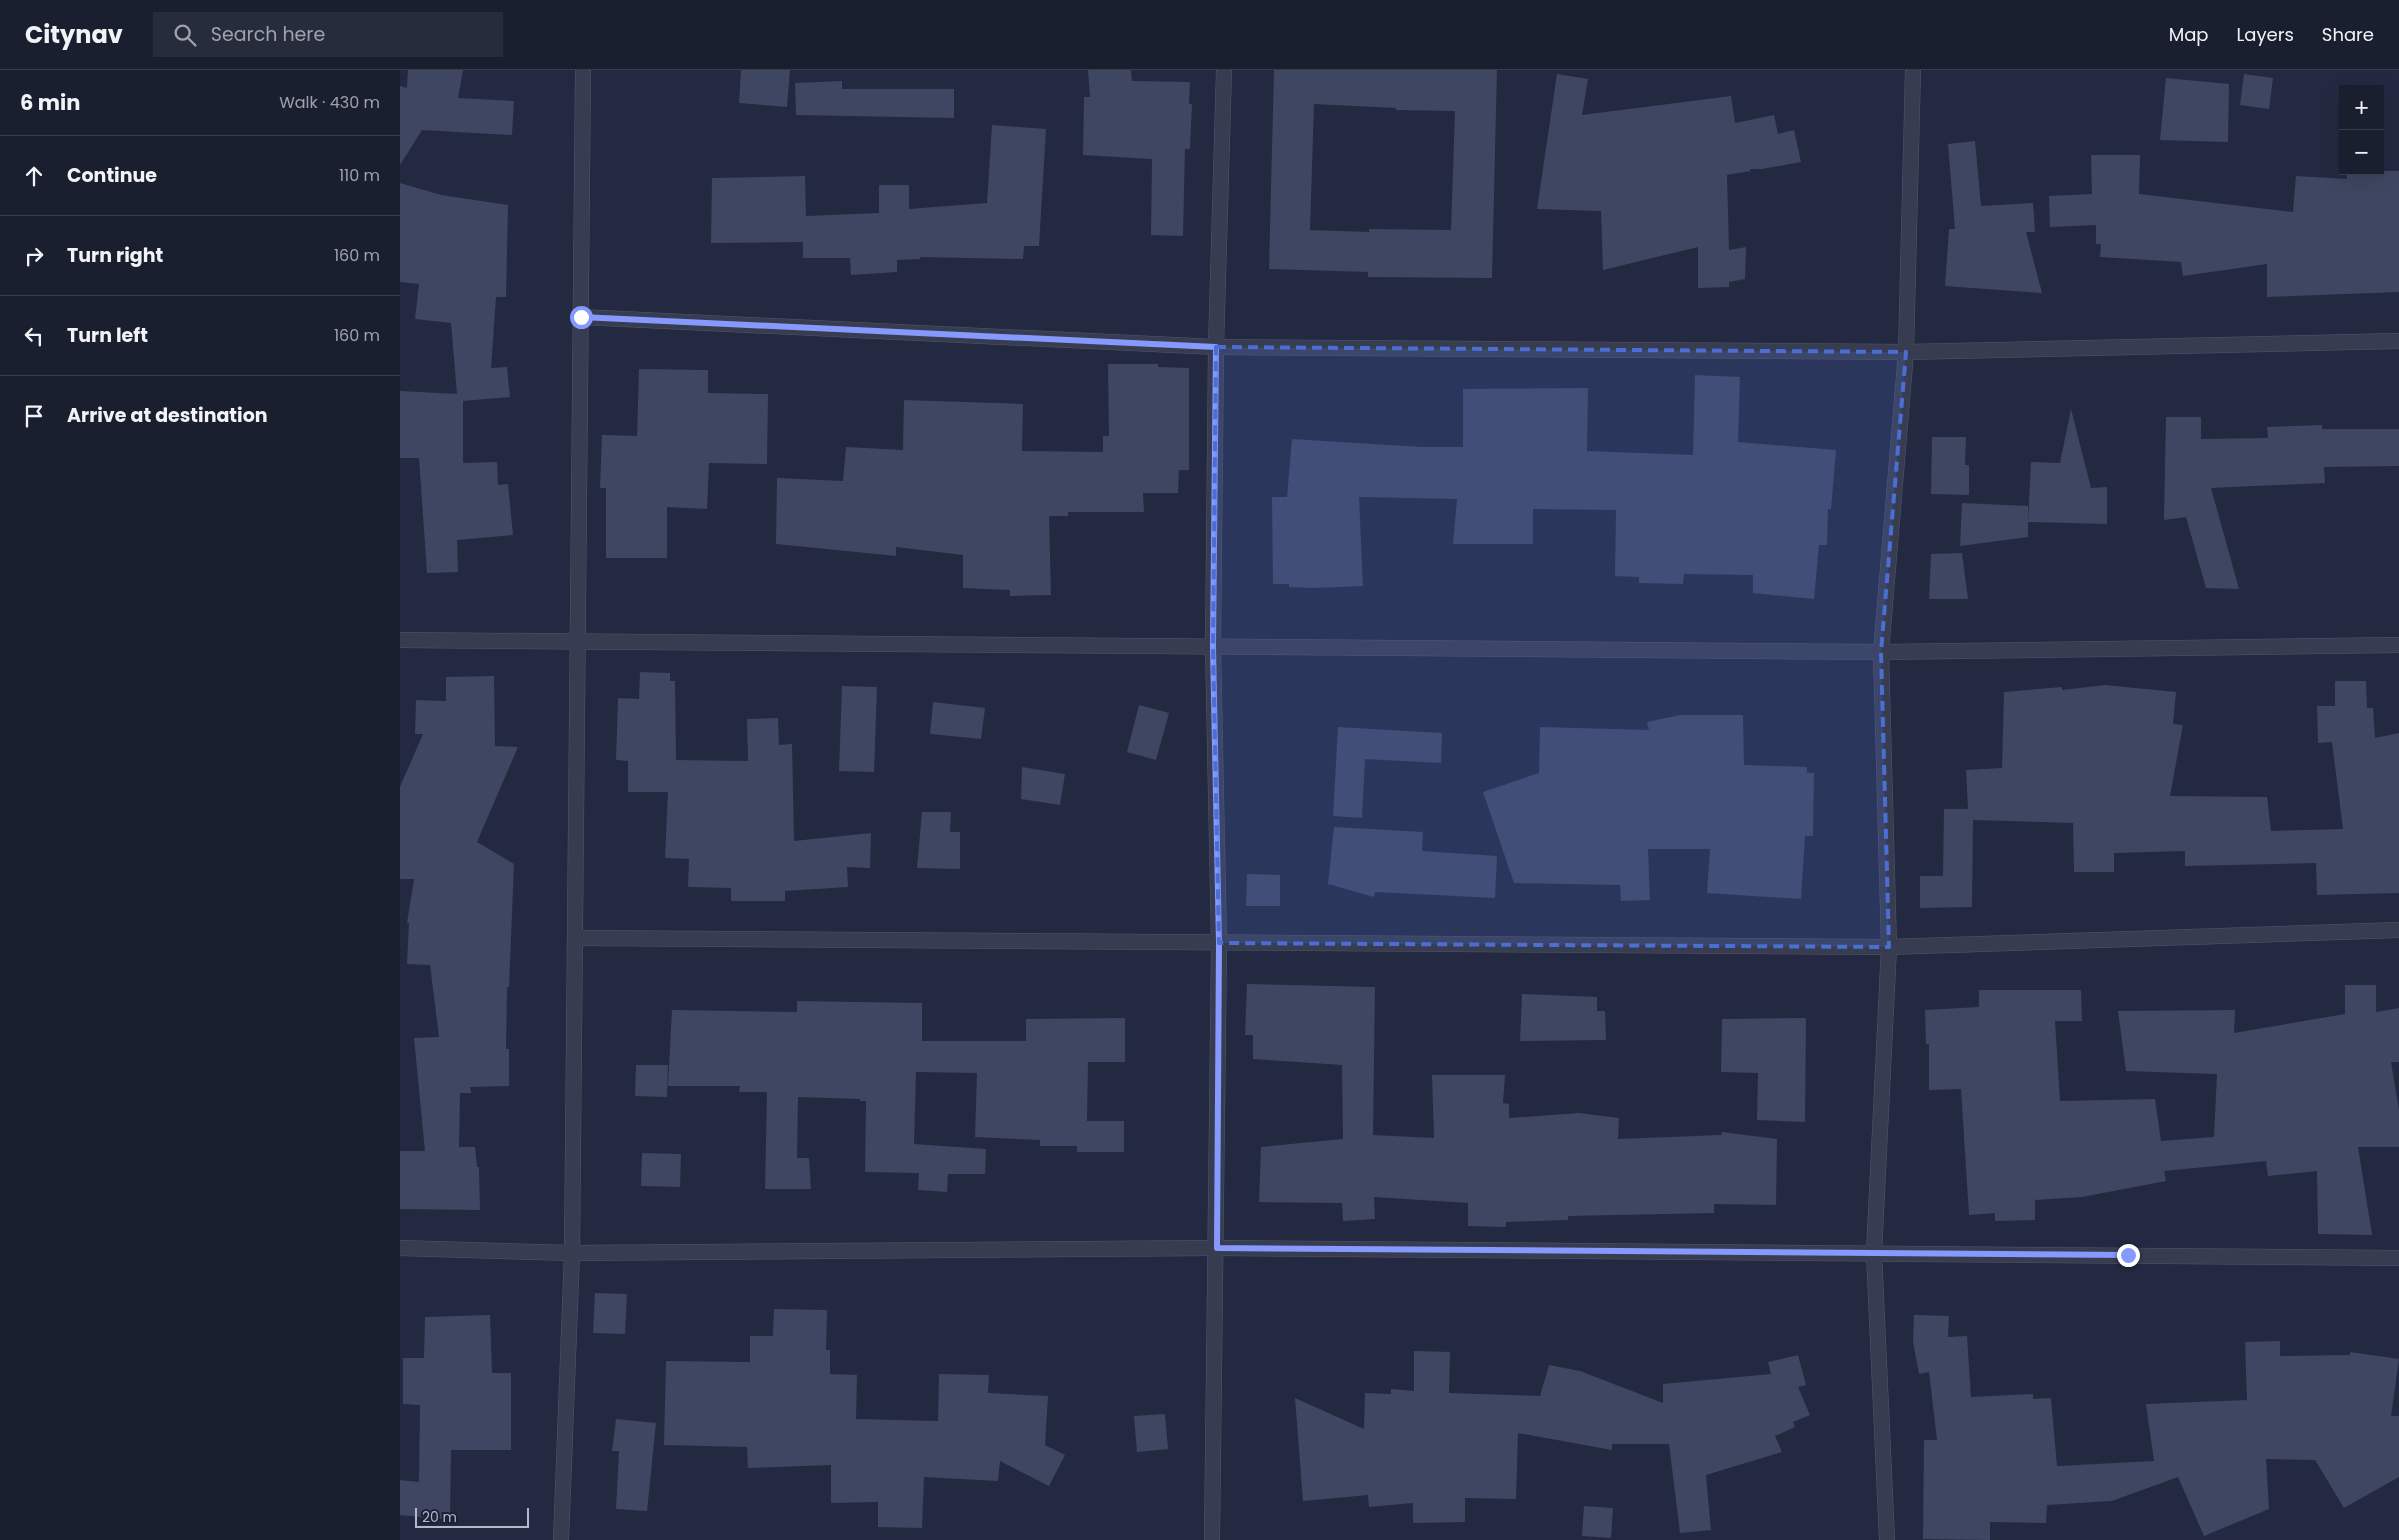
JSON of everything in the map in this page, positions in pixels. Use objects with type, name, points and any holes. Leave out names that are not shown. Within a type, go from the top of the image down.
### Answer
[{"type":"street","points":[[561,1540],[572,1253],[583,70]]},
{"type":"street","points":[[1212,1540],[1217,1248],[1219,943],[1213,647],[1216,347],[1224,70]]},
{"type":"street","points":[[1888,1540],[1874,1253],[1889,947],[1881,652],[1906,352],[1913,70]]},
{"type":"street","points":[[581,317],[1216,347],[1906,352],[2399,341]]},
{"type":"street","points":[[400,640],[1881,652],[2399,645]]},
{"type":"street","points":[[576,938],[1889,947],[2399,930]]},
{"type":"street","points":[[400,1248],[572,1253],[1217,1248],[2399,1258]]},
{"type":"highlighted area","points":[[1216,347],[1906,352],[1881,652],[1889,947],[1219,943],[1213,647]]},
{"type":"building","points":[[408,70],[463,70],[458,98],[514,101],[512,135],[422,130],[400,165],[400,86],[407,88]]},
{"type":"building","points":[[741,70],[790,70],[787,107],[739,103]]},
{"type":"building","points":[[1088,70],[1131,70],[1132,81],[1190,82],[1189,104],[1192,104],[1190,149],[1185,149],[1183,236],[1151,235],[1152,159],[1083,155],[1084,97],[1090,97]]},
{"type":"building","points":[[1274,70],[1497,70],[1492,278],[1368,277],[1368,272],[1269,269]],"holes":[[[1314,104],[1396,108],[1396,110],[1455,111],[1451,230],[1369,229],[1369,232],[1310,230]]]},
{"type":"building","points":[[1557,74],[1588,79],[1582,115],[1731,96],[1735,123],[1774,115],[1778,134],[1794,130],[1801,162],[1762,169],[1750,169],[1750,171],[1727,175],[1729,250],[1746,247],[1745,279],[1729,282],[1729,287],[1698,288],[1698,247],[1603,270],[1601,211],[1537,209]]},
{"type":"building","points":[[2244,74],[2273,78],[2269,109],[2240,105]]},
{"type":"building","points":[[2166,78],[2229,84],[2228,142],[2160,140]]},
{"type":"building","points":[[842,81],[842,89],[954,89],[954,118],[796,115],[795,83]]},
{"type":"building","points":[[992,125],[1046,129],[1039,246],[1024,246],[1023,259],[920,257],[920,259],[897,260],[897,272],[851,275],[850,258],[803,258],[803,242],[711,243],[712,178],[805,176],[806,216],[879,213],[879,185],[909,185],[909,209],[987,203]]},
{"type":"building","points":[[1975,141],[1981,206],[2033,203],[2035,232],[2026,232],[2042,293],[1945,286],[1949,229],[1955,229],[1948,144]]},
{"type":"building","points":[[2091,155],[2140,155],[2139,194],[2293,212],[2296,176],[2347,179],[2347,175],[2384,175],[2384,171],[2399,171],[2399,292],[2267,297],[2267,264],[2183,276],[2181,262],[2100,257],[2101,244],[2096,244],[2096,225],[2050,227],[2049,196],[2092,194]]},
{"type":"building","points":[[400,183],[441,195],[508,205],[506,297],[496,297],[491,368],[507,367],[510,397],[463,401],[463,463],[497,462],[498,485],[508,484],[513,535],[457,540],[458,572],[427,573],[419,458],[400,458],[400,391],[457,394],[451,323],[415,319],[419,284],[400,282]]},
{"type":"building","points":[[1108,364],[1158,364],[1158,367],[1189,368],[1189,470],[1179,470],[1178,493],[1143,493],[1144,512],[1068,512],[1068,516],[1049,516],[1051,595],[1010,596],[1010,590],[963,588],[963,555],[896,547],[896,556],[776,544],[777,478],[843,481],[846,447],[903,450],[904,400],[1023,404],[1022,451],[1103,452],[1103,436],[1109,436]]},
{"type":"building","points":[[639,369],[708,370],[708,393],[768,394],[767,464],[709,463],[707,509],[667,507],[667,558],[606,558],[606,488],[600,488],[602,435],[637,436]]},
{"type":"building","points":[[1695,375],[1740,377],[1738,442],[1836,450],[1831,509],[1828,509],[1827,545],[1819,545],[1814,599],[1753,593],[1753,575],[1684,574],[1683,584],[1639,583],[1639,577],[1615,576],[1616,510],[1533,509],[1533,544],[1453,544],[1457,499],[1359,497],[1363,586],[1313,588],[1289,587],[1289,584],[1273,584],[1272,497],[1287,497],[1292,439],[1422,447],[1463,447],[1463,389],[1588,388],[1587,451],[1693,455]]},
{"type":"building","points":[[2071,409],[2091,488],[2107,487],[2107,524],[2028,522],[2031,462],[2060,463]]},
{"type":"building","points":[[2166,417],[2201,417],[2201,439],[2268,438],[2267,427],[2322,425],[2322,429],[2399,429],[2399,466],[2324,467],[2325,483],[2211,488],[2239,589],[2206,588],[2186,517],[2164,520]]},
{"type":"building","points":[[1932,437],[1966,437],[1965,465],[1969,465],[1969,495],[1931,494]]},
{"type":"building","points":[[1962,503],[2028,506],[2028,537],[1960,546]]},
{"type":"building","points":[[1962,553],[1968,599],[1929,599],[1931,554]]},
{"type":"building","points":[[640,672],[670,673],[670,681],[675,681],[676,760],[748,761],[747,719],[778,718],[779,745],[792,744],[794,841],[871,833],[870,868],[847,867],[848,887],[785,891],[785,901],[731,901],[731,888],[688,887],[689,859],[665,858],[668,792],[628,792],[628,761],[616,760],[618,698],[639,699]]},
{"type":"building","points":[[494,676],[495,746],[518,747],[477,842],[514,864],[509,987],[507,987],[506,1049],[509,1049],[509,1086],[470,1087],[471,1093],[460,1093],[459,1147],[475,1147],[477,1167],[479,1167],[480,1210],[400,1209],[400,1151],[425,1151],[414,1038],[439,1037],[430,965],[407,964],[409,923],[407,923],[414,879],[400,879],[400,787],[423,734],[415,734],[416,700],[446,701],[446,677]]},
{"type":"building","points":[[2335,681],[2366,681],[2367,708],[2373,708],[2375,738],[2399,733],[2399,893],[2317,895],[2316,863],[2185,866],[2185,851],[2114,853],[2114,872],[2074,872],[2073,823],[1973,820],[1972,907],[1920,908],[1920,876],[1943,876],[1944,809],[1968,809],[1966,770],[2002,768],[2004,692],[2062,687],[2062,690],[2105,685],[2176,692],[2173,724],[2183,725],[2170,796],[2267,797],[2271,831],[2343,829],[2332,742],[2318,743],[2317,706],[2335,706]]},
{"type":"building","points":[[842,686],[877,687],[874,772],[839,771]]},
{"type":"building","points":[[933,702],[985,708],[981,739],[930,734]]},
{"type":"building","points":[[1139,705],[1169,713],[1156,760],[1127,752]]},
{"type":"building","points":[[1680,715],[1743,715],[1744,765],[1807,767],[1807,773],[1814,773],[1813,836],[1805,836],[1801,899],[1707,893],[1710,849],[1648,849],[1650,900],[1621,901],[1620,885],[1514,883],[1483,792],[1539,773],[1540,727],[1649,730],[1647,722]]},
{"type":"building","points":[[1338,727],[1442,733],[1441,763],[1365,759],[1362,818],[1333,816]]},
{"type":"building","points":[[1022,767],[1065,774],[1060,805],[1021,799]]},
{"type":"building","points":[[922,812],[951,812],[950,832],[960,832],[960,869],[917,868]]},
{"type":"building","points":[[1334,827],[1423,832],[1422,851],[1497,856],[1495,898],[1375,892],[1374,897],[1328,884]]},
{"type":"building","points":[[1247,874],[1280,875],[1280,906],[1246,906]]},
{"type":"building","points":[[1247,984],[1375,987],[1373,1135],[1434,1138],[1432,1075],[1505,1075],[1503,1103],[1509,1104],[1509,1118],[1579,1113],[1619,1118],[1618,1139],[1721,1135],[1722,1132],[1777,1139],[1776,1205],[1714,1204],[1714,1213],[1568,1216],[1568,1220],[1506,1222],[1506,1227],[1468,1226],[1468,1203],[1374,1197],[1375,1219],[1343,1221],[1342,1203],[1259,1202],[1261,1147],[1343,1139],[1342,1065],[1253,1059],[1253,1035],[1245,1035]]},
{"type":"building","points":[[2345,985],[2376,985],[2376,1012],[2399,1008],[2399,1062],[2391,1062],[2399,1110],[2399,1147],[2358,1147],[2372,1235],[2318,1234],[2317,1171],[2268,1176],[2266,1161],[2164,1171],[2166,1181],[2082,1197],[2035,1200],[2035,1220],[1995,1221],[1995,1213],[1969,1215],[1961,1089],[1929,1090],[1929,1044],[1926,1044],[1925,1010],[1979,1007],[1979,990],[2081,990],[2082,1021],[2055,1021],[2060,1101],[2155,1099],[2161,1141],[2214,1137],[2217,1074],[2126,1071],[2118,1011],[2235,1010],[2234,1033],[2345,1014]]},
{"type":"building","points":[[1522,994],[1597,997],[1597,1011],[1605,1011],[1606,1040],[1520,1041]]},
{"type":"building","points":[[797,1001],[922,1003],[922,1041],[1026,1041],[1026,1019],[1125,1018],[1125,1062],[1088,1062],[1087,1121],[1124,1121],[1124,1152],[1077,1152],[1077,1146],[1040,1146],[1040,1140],[975,1137],[977,1073],[916,1072],[914,1144],[986,1149],[985,1174],[948,1174],[947,1192],[918,1190],[919,1173],[865,1172],[866,1101],[860,1101],[860,1099],[798,1097],[797,1158],[809,1158],[811,1189],[765,1189],[767,1092],[739,1092],[740,1086],[668,1086],[672,1010],[797,1012]]},
{"type":"building","points":[[1806,1018],[1805,1122],[1757,1120],[1758,1073],[1721,1072],[1722,1019]]},
{"type":"building","points":[[636,1065],[668,1065],[667,1097],[635,1096]]},
{"type":"building","points":[[642,1153],[681,1154],[680,1187],[641,1186]]},
{"type":"building","points":[[595,1293],[627,1294],[625,1334],[593,1333]]},
{"type":"building","points":[[774,1309],[827,1310],[826,1350],[830,1350],[830,1374],[857,1375],[856,1419],[938,1421],[939,1374],[989,1375],[988,1393],[1048,1396],[1045,1445],[1065,1455],[1049,1486],[1000,1461],[998,1481],[924,1477],[922,1528],[878,1527],[878,1502],[831,1503],[831,1465],[748,1468],[747,1447],[664,1445],[666,1361],[750,1362],[750,1336],[773,1336]]},
{"type":"building","points":[[490,1315],[492,1373],[511,1373],[511,1450],[451,1450],[450,1520],[400,1515],[400,1480],[419,1482],[420,1405],[403,1404],[403,1358],[424,1358],[425,1317]]},
{"type":"building","points":[[1914,1315],[1949,1316],[1948,1337],[1967,1336],[1971,1397],[2033,1394],[2033,1399],[2051,1398],[2057,1466],[2154,1461],[2146,1404],[2247,1400],[2245,1342],[2280,1341],[2280,1356],[2350,1355],[2350,1352],[2399,1359],[2391,1416],[2399,1416],[2399,1477],[2344,1508],[2315,1460],[2266,1459],[2269,1509],[2204,1536],[2178,1477],[2112,1501],[2047,1505],[2046,1523],[1990,1522],[1990,1540],[1923,1539],[1924,1440],[1937,1440],[1929,1372],[1919,1374],[1913,1342]]},
{"type":"building","points":[[1414,1351],[1450,1352],[1449,1393],[1540,1396],[1549,1365],[1580,1371],[1663,1403],[1663,1384],[1771,1374],[1768,1362],[1798,1355],[1806,1385],[1798,1387],[1810,1415],[1793,1422],[1795,1427],[1775,1436],[1782,1452],[1706,1475],[1711,1530],[1680,1533],[1669,1444],[1612,1444],[1612,1450],[1518,1433],[1516,1499],[1465,1498],[1465,1522],[1413,1523],[1413,1503],[1369,1507],[1368,1495],[1303,1501],[1295,1398],[1364,1429],[1365,1393],[1391,1394],[1391,1389],[1414,1391]]},
{"type":"building","points":[[1165,1414],[1168,1449],[1137,1452],[1134,1416]]},
{"type":"building","points":[[616,1419],[656,1423],[647,1511],[616,1509],[619,1451],[612,1451]]},
{"type":"building","points":[[1584,1506],[1613,1508],[1611,1538],[1582,1536]]},
{"type":"route","points":[[581,317],[1216,347],[1213,647],[1219,943],[1217,1248],[2128,1255]]}]
